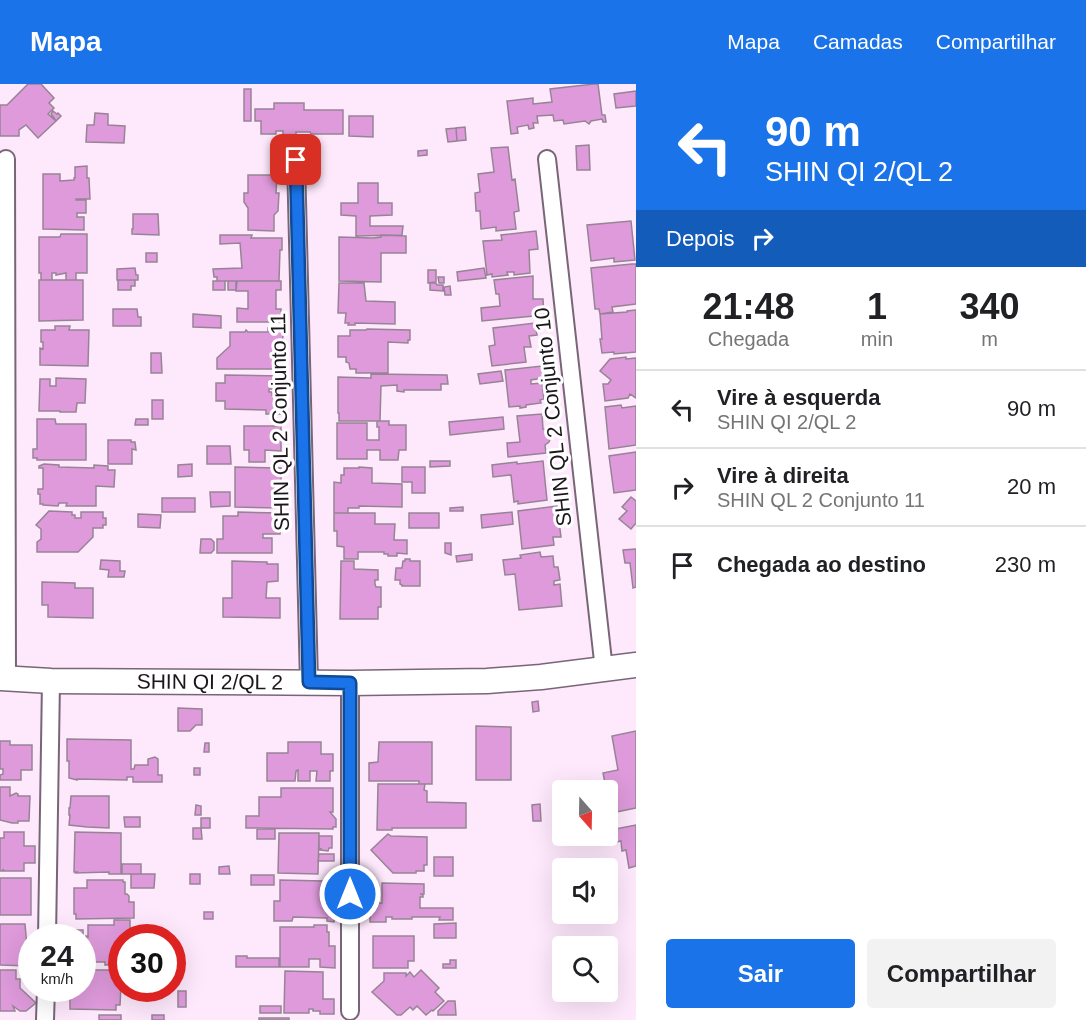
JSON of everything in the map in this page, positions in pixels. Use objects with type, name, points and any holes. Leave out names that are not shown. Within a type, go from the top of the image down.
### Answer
[{"type":"street","points":[[4,679],[6,159]]},
{"type":"street","name":"SHIN QL 2 Conjunto 10","points":[[547,159],[604,670]]},
{"type":"street","name":"SHIN QL 2 Conjunto 11","points":[[296,160],[309,682]]},
{"type":"street","name":"SHIN QI 2/QL 2","points":[[4,679],[350,683],[487,681],[636,665]]},
{"type":"street","points":[[47,924],[51,681]]},
{"type":"street","points":[[350,683],[350,1011]]},
{"type":"street","points":[[45,1020],[46,1002]]},
{"type":"building","points":[[28,84],[41,84],[54,98],[49,103],[54,108],[48,114],[56,121],[38,138],[26,125],[19,130],[19,136],[0,136],[0,105],[7,105]]},
{"type":"building","points":[[598,84],[602,115],[605,115],[606,122],[602,119],[591,121],[589,124],[585,121],[564,124],[563,120],[554,121],[553,115],[537,116],[538,123],[533,123],[534,128],[529,129],[528,125],[517,127],[518,133],[511,134],[507,101],[533,98],[533,104],[552,102],[550,89]]},
{"type":"building","points":[[244,89],[251,89],[251,121],[244,121]]},
{"type":"building","points":[[636,91],[636,106],[616,108],[614,94]]},
{"type":"building","points":[[274,103],[304,103],[304,110],[343,110],[343,134],[296,132],[296,136],[283,136],[283,131],[276,131],[276,134],[261,134],[261,121],[255,121],[255,109],[274,109]]},
{"type":"building","points":[[53,111],[61,116],[56,121],[51,114]]},
{"type":"building","points":[[95,113],[108,114],[108,125],[125,126],[124,143],[86,142],[87,125],[94,125]]},
{"type":"building","points":[[349,116],[373,116],[373,137],[349,136]]},
{"type":"building","points":[[465,127],[466,140],[457,141],[456,128]]},
{"type":"building","points":[[456,128],[457,141],[448,142],[446,129]]},
{"type":"building","points":[[589,145],[590,170],[577,170],[576,146]]},
{"type":"building","points":[[508,147],[519,211],[514,212],[516,229],[496,231],[496,227],[481,229],[480,211],[476,211],[475,193],[480,192],[478,174],[494,172],[491,148]]},
{"type":"building","points":[[427,150],[427,155],[418,156],[418,151]]},
{"type":"building","points":[[87,166],[90,199],[76,199],[86,200],[86,213],[77,213],[77,217],[84,217],[84,230],[43,229],[43,174],[60,174],[60,181],[74,180],[75,167]]},
{"type":"building","points":[[248,175],[277,175],[276,193],[279,193],[278,211],[274,215],[274,231],[248,230],[248,208],[244,202],[244,193],[248,193]]},
{"type":"building","points":[[358,183],[378,183],[378,203],[392,203],[392,215],[370,216],[370,226],[403,226],[402,235],[356,236],[356,216],[341,215],[341,203],[358,203]]},
{"type":"building","points":[[133,214],[158,214],[159,235],[132,234]]},
{"type":"building","points":[[631,221],[635,260],[614,262],[614,258],[591,261],[587,225]]},
{"type":"building","points":[[536,231],[538,249],[529,250],[530,273],[514,275],[514,272],[507,272],[508,275],[492,277],[492,274],[487,275],[483,241],[502,240],[501,235]]},
{"type":"building","points":[[61,234],[87,234],[87,273],[76,273],[76,280],[66,280],[66,273],[56,275],[52,273],[52,280],[41,280],[39,237],[60,237]]},
{"type":"building","points":[[220,235],[282,238],[279,281],[217,281],[213,269],[242,268],[240,243],[220,244]]},
{"type":"building","points":[[381,235],[406,236],[406,253],[381,253],[381,282],[339,281],[339,237],[373,238],[381,237]]},
{"type":"building","points":[[146,253],[157,253],[157,262],[146,262]]},
{"type":"building","points":[[636,264],[636,304],[612,307],[613,312],[600,314],[599,309],[595,309],[591,268]]},
{"type":"building","points":[[135,268],[138,280],[117,280],[117,269]]},
{"type":"building","points":[[484,268],[486,278],[458,281],[457,272]]},
{"type":"building","points":[[428,270],[436,270],[436,282],[428,283]]},
{"type":"building","points":[[533,276],[533,299],[543,299],[544,315],[482,321],[481,308],[500,306],[494,280]]},
{"type":"building","points":[[438,277],[444,277],[444,283],[439,283]]},
{"type":"building","points":[[39,280],[83,280],[83,320],[39,321]]},
{"type":"building","points":[[118,280],[135,280],[135,286],[131,286],[131,290],[118,290]]},
{"type":"building","points":[[213,281],[225,281],[225,290],[213,290]]},
{"type":"building","points":[[228,281],[236,281],[236,290],[228,290]]},
{"type":"building","points":[[237,281],[281,281],[281,290],[276,290],[276,309],[281,309],[281,322],[237,322],[237,308],[248,309],[248,291],[236,291]]},
{"type":"building","points":[[339,283],[364,283],[366,301],[395,302],[395,324],[355,323],[355,325],[348,325],[349,323],[345,323],[346,313],[338,313]]},
{"type":"building","points":[[430,283],[443,285],[443,291],[430,290]]},
{"type":"building","points":[[450,286],[451,295],[445,295],[444,287]]},
{"type":"building","points":[[113,309],[137,309],[138,317],[141,317],[141,326],[113,326]]},
{"type":"building","points":[[636,310],[636,352],[602,353],[600,314]]},
{"type":"building","points":[[193,314],[221,316],[221,328],[193,327]]},
{"type":"building","points":[[535,323],[537,335],[529,336],[531,347],[524,347],[526,362],[492,366],[489,346],[495,345],[493,328]]},
{"type":"building","points":[[55,326],[70,326],[69,330],[89,330],[88,366],[40,365],[40,348],[43,349],[41,330],[55,330]]},
{"type":"building","points":[[268,328],[283,329],[282,369],[217,369],[217,358],[230,346],[230,332],[245,332],[246,330],[248,332],[268,332]]},
{"type":"building","points":[[350,330],[410,330],[408,343],[388,342],[388,373],[356,373],[356,369],[350,369],[346,357],[338,357],[338,336],[350,336]]},
{"type":"building","points":[[151,353],[161,353],[162,373],[151,373]]},
{"type":"building","points":[[626,357],[626,359],[636,358],[636,398],[630,394],[628,398],[605,401],[603,384],[608,384],[611,380],[600,371],[610,359]]},
{"type":"building","points":[[542,366],[543,378],[531,380],[531,384],[542,383],[544,399],[540,400],[541,403],[520,408],[520,406],[509,407],[505,370]]},
{"type":"building","points":[[501,371],[503,381],[480,384],[478,374]]},
{"type":"building","points":[[371,374],[447,375],[448,384],[441,384],[441,390],[404,390],[404,392],[397,391],[397,385],[381,386],[380,421],[339,421],[338,377],[371,378]]},
{"type":"building","points":[[225,375],[282,376],[282,389],[269,389],[272,395],[281,396],[281,414],[266,414],[266,410],[225,409],[225,401],[216,401],[216,383],[225,383]]},
{"type":"building","points":[[56,378],[86,379],[85,403],[77,403],[76,412],[39,411],[40,379],[50,379],[50,386],[56,386]]},
{"type":"building","points":[[152,400],[163,400],[163,419],[152,419]]},
{"type":"building","points":[[621,405],[622,408],[636,406],[636,445],[609,449],[605,407]]},
{"type":"building","points":[[542,414],[543,429],[551,436],[545,445],[546,453],[508,457],[507,443],[520,442],[517,416]]},
{"type":"building","points":[[503,417],[504,429],[450,435],[449,422]]},
{"type":"building","points":[[37,419],[55,419],[56,424],[86,424],[86,460],[37,460],[33,458],[33,449],[37,449]]},
{"type":"building","points":[[136,419],[148,419],[148,425],[135,425]]},
{"type":"building","points":[[377,421],[389,421],[389,425],[406,425],[406,450],[399,450],[398,460],[380,460],[380,450],[367,450],[367,459],[337,459],[337,423],[367,423],[367,440],[379,440]]},
{"type":"building","points":[[244,426],[281,426],[281,451],[265,450],[265,462],[249,462],[249,450],[244,450]]},
{"type":"building","points":[[108,440],[135,442],[136,450],[132,449],[132,464],[108,464]]},
{"type":"building","points":[[207,446],[230,446],[231,464],[207,464]]},
{"type":"building","points":[[636,452],[636,490],[614,493],[609,456]]},
{"type":"building","points":[[430,461],[450,461],[450,466],[430,467]]},
{"type":"building","points":[[543,461],[547,500],[518,504],[518,501],[514,502],[511,475],[493,477],[492,465]]},
{"type":"building","points":[[192,464],[192,476],[178,477],[178,465]]},
{"type":"building","points":[[59,465],[59,467],[108,466],[108,470],[115,470],[114,487],[96,486],[96,506],[66,506],[67,503],[59,503],[58,506],[43,505],[40,504],[38,489],[43,489],[43,468],[39,466]]},
{"type":"building","points":[[235,467],[281,468],[281,508],[235,507]]},
{"type":"building","points":[[402,467],[425,467],[425,493],[412,493],[412,482],[402,482]]},
{"type":"building","points":[[344,468],[372,468],[372,483],[402,484],[402,507],[359,506],[359,508],[348,508],[348,513],[334,513],[334,482],[341,483]]},
{"type":"building","points":[[210,492],[230,492],[230,506],[211,507]]},
{"type":"building","points":[[631,497],[636,501],[636,523],[631,529],[619,519],[627,511],[622,507]]},
{"type":"building","points":[[162,498],[195,498],[195,512],[162,512]]},
{"type":"building","points":[[557,506],[561,537],[553,537],[554,545],[522,549],[518,511]]},
{"type":"building","points":[[463,507],[463,511],[450,511],[450,508]]},
{"type":"building","points":[[49,511],[72,512],[75,518],[81,518],[81,512],[103,512],[106,525],[103,525],[103,528],[93,528],[93,537],[78,552],[37,552],[41,529],[36,525]]},
{"type":"building","points":[[238,512],[280,513],[280,534],[263,534],[263,538],[272,538],[272,553],[217,553],[217,539],[223,539],[223,516],[238,516]]},
{"type":"building","points":[[512,512],[513,524],[482,528],[481,515]]},
{"type":"building","points":[[334,513],[375,513],[375,524],[395,524],[394,540],[407,540],[407,554],[397,553],[397,556],[388,556],[384,552],[358,552],[358,559],[344,559],[344,547],[337,546]]},
{"type":"building","points":[[409,513],[439,513],[439,528],[409,528]]},
{"type":"building","points":[[138,514],[161,515],[160,528],[138,527]]},
{"type":"building","points":[[201,539],[211,539],[214,542],[214,550],[211,553],[200,553]]},
{"type":"building","points":[[445,543],[451,543],[451,555],[445,553]]},
{"type":"building","points":[[636,549],[636,587],[633,588],[630,563],[625,563],[623,550]]},
{"type":"building","points":[[540,552],[541,557],[553,556],[554,567],[558,567],[560,580],[554,581],[554,585],[560,584],[562,606],[519,610],[515,574],[505,575],[503,560],[521,558],[520,555]]},
{"type":"building","points":[[472,554],[472,560],[457,562],[456,556]]},
{"type":"building","points":[[405,559],[420,561],[420,586],[402,586],[400,580],[395,580],[396,568],[402,568]]},
{"type":"building","points":[[101,560],[120,561],[120,571],[125,571],[124,577],[108,577],[109,570],[100,569]]},
{"type":"building","points":[[232,561],[278,564],[278,581],[267,582],[266,598],[280,598],[280,618],[223,617],[223,598],[232,598]]},
{"type":"building","points":[[341,561],[354,561],[354,569],[378,570],[378,580],[375,580],[375,584],[376,587],[381,587],[381,607],[378,607],[378,619],[340,619]]},
{"type":"building","points":[[42,582],[75,583],[75,588],[93,588],[93,618],[48,617],[48,605],[42,605]]},
{"type":"building","points":[[538,701],[539,711],[533,712],[532,702]]},
{"type":"building","points":[[178,708],[202,709],[202,725],[196,725],[190,731],[178,731]]},
{"type":"building","points":[[476,726],[511,727],[511,780],[476,780]]},
{"type":"building","points":[[636,731],[636,808],[618,812],[618,780],[604,780],[603,773],[618,770],[612,736]]},
{"type":"building","points":[[67,739],[131,740],[131,769],[134,769],[135,765],[148,765],[148,759],[155,757],[158,759],[158,775],[162,775],[162,782],[133,782],[133,777],[127,777],[127,780],[69,778]]},
{"type":"building","points":[[0,741],[10,741],[10,745],[32,745],[32,770],[21,770],[21,780],[0,780],[3,769],[0,769]]},
{"type":"building","points":[[288,742],[321,742],[321,754],[333,754],[333,771],[330,771],[330,781],[316,781],[317,771],[310,771],[310,781],[298,781],[298,770],[295,781],[267,781],[267,753],[288,753]]},
{"type":"building","points":[[379,742],[432,742],[432,784],[419,784],[419,781],[369,781],[369,763],[378,762]]},
{"type":"building","points":[[205,743],[209,743],[209,752],[204,752]]},
{"type":"building","points":[[194,768],[200,768],[200,775],[194,775]]},
{"type":"building","points":[[378,784],[425,784],[427,802],[466,803],[466,828],[377,830]]},
{"type":"building","points":[[0,787],[10,787],[10,796],[16,793],[18,796],[30,796],[29,821],[12,823],[0,820]]},
{"type":"building","points":[[281,788],[333,788],[333,812],[330,812],[336,819],[336,827],[333,829],[246,828],[246,816],[259,816],[259,797],[281,797]]},
{"type":"building","points":[[71,796],[109,796],[109,828],[69,825]]},
{"type":"building","points":[[540,804],[541,821],[533,821],[532,805]]},
{"type":"building","points":[[196,805],[201,806],[201,815],[195,815]]},
{"type":"building","points":[[124,817],[140,817],[140,827],[125,827]]},
{"type":"building","points":[[201,818],[210,818],[210,828],[201,828]]},
{"type":"building","points":[[636,825],[636,866],[629,868],[626,850],[622,851],[621,841],[618,842],[618,828]]},
{"type":"building","points":[[193,828],[201,828],[202,839],[193,839]]},
{"type":"building","points":[[257,829],[275,829],[275,839],[257,839]]},
{"type":"building","points":[[4,832],[24,832],[24,846],[35,846],[35,863],[24,863],[24,871],[4,871],[3,869],[0,871],[0,838],[4,838]]},
{"type":"building","points":[[75,832],[121,833],[121,874],[74,872]]},
{"type":"building","points":[[279,833],[319,833],[318,874],[278,873]]},
{"type":"building","points":[[388,834],[427,837],[427,865],[424,865],[424,871],[393,873],[371,850]]},
{"type":"building","points":[[319,836],[332,836],[332,848],[328,851],[320,850]]},
{"type":"building","points":[[319,854],[334,854],[334,861],[318,861]]},
{"type":"building","points":[[434,857],[453,857],[453,876],[434,876]]},
{"type":"building","points":[[122,864],[141,864],[141,874],[122,874]]},
{"type":"building","points":[[229,866],[230,874],[219,874],[219,867]]},
{"type":"building","points":[[131,874],[155,874],[154,888],[131,888]]},
{"type":"building","points":[[190,874],[200,874],[200,884],[190,884]]},
{"type":"building","points":[[251,875],[274,875],[274,885],[251,885]]},
{"type":"building","points":[[0,878],[31,878],[31,915],[0,915]]},
{"type":"building","points":[[87,880],[123,880],[129,902],[134,902],[134,918],[76,919],[74,888],[87,888]]},
{"type":"building","points":[[280,880],[323,881],[323,887],[335,887],[334,922],[327,921],[327,918],[293,917],[292,921],[274,921],[274,901],[280,901]]},
{"type":"building","points":[[382,883],[424,884],[424,894],[420,897],[420,908],[453,908],[453,920],[439,920],[440,917],[392,919],[392,917],[386,917],[386,922],[370,922],[370,903],[382,903]]},
{"type":"building","points":[[204,912],[213,912],[213,919],[204,919]]},
{"type":"building","points":[[114,920],[130,920],[130,924],[114,924]]},
{"type":"building","points":[[456,923],[456,938],[434,938],[434,924]]},
{"type":"building","points":[[0,924],[18,924],[18,966],[0,965]]},
{"type":"building","points":[[96,925],[108,925],[108,965],[105,965],[105,962],[96,962]]},
{"type":"building","points":[[314,925],[327,925],[329,946],[335,946],[335,968],[320,967],[320,959],[309,959],[309,967],[280,967],[280,927],[314,927]]},
{"type":"building","points":[[373,936],[414,936],[414,961],[408,961],[408,968],[373,968]]},
{"type":"building","points":[[236,956],[279,958],[279,967],[236,967]]},
{"type":"building","points":[[450,960],[456,960],[456,968],[443,968],[443,964],[450,964]]},
{"type":"building","points":[[0,970],[16,970],[18,1002],[36,1003],[26,1011],[20,1011],[13,1006],[15,1011],[0,1011]]},
{"type":"building","points":[[96,970],[108,970],[108,1002],[120,1002],[120,1005],[116,1005],[116,1010],[70,1009],[70,1002],[96,1002]]},
{"type":"building","points":[[421,970],[439,988],[435,992],[444,1001],[426,1015],[417,1006],[413,1010],[410,1007],[401,1015],[397,1015],[372,992],[384,981],[384,973],[406,973],[406,976],[410,972],[414,977]]},
{"type":"building","points":[[285,971],[323,972],[323,999],[334,999],[334,1014],[320,1014],[320,1011],[313,1011],[313,1009],[309,1009],[309,1013],[284,1013]]},
{"type":"building","points":[[448,1001],[455,1001],[456,1015],[438,1015],[438,1011]]},
{"type":"building","points":[[178,1002],[186,1002],[186,1007],[178,1007]]},
{"type":"building","points":[[260,1006],[281,1006],[281,1013],[260,1013]]},
{"type":"building","points":[[99,1015],[121,1015],[121,1020],[99,1020]]},
{"type":"building","points":[[152,1015],[164,1015],[164,1020],[152,1020]]},
{"type":"building","points":[[259,1018],[289,1018],[289,1020],[259,1020]]},
{"type":"route","points":[[296,160],[309,682],[350,683],[350,894]]}]
